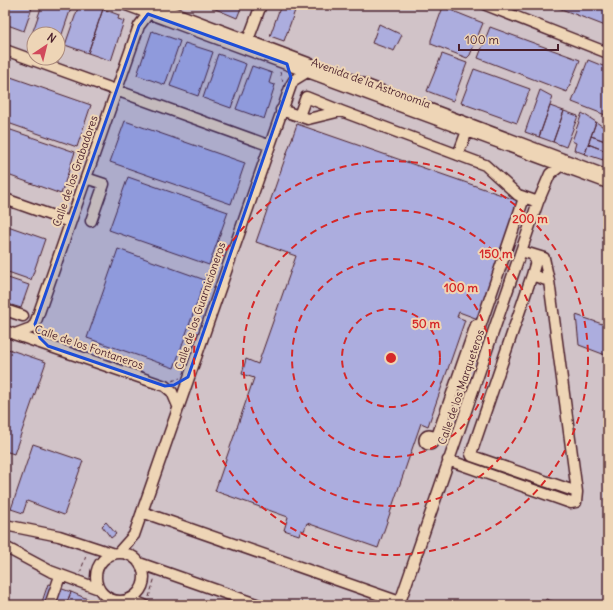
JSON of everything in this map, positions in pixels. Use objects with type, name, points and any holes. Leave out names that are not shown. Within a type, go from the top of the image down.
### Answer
[{"type":"street","name":"Avenida de la Astronomía","points":[[154,5],[571,162],[606,180]]},
{"type":"street","points":[[232,44],[241,44],[248,40],[261,5]]},
{"type":"street","points":[[486,5],[504,8],[608,53]]},
{"type":"street","name":"Avenida de la Astronomía","points":[[126,7],[254,52],[283,66],[307,72],[560,166],[606,180]]},
{"type":"street","points":[[126,7],[137,18],[139,26]]},
{"type":"street","points":[[148,14],[163,10],[173,12]]},
{"type":"street","name":"Calle de los Grabadores","points":[[35,324],[139,26],[148,14]]},
{"type":"street","points":[[248,40],[254,52]]},
{"type":"street","points":[[5,50],[268,145]]},
{"type":"street","points":[[284,54],[283,66],[291,78],[286,86]]},
{"type":"street","name":"Calle de los Guarnicioneros","points":[[116,554],[134,535],[178,406],[186,376],[281,110],[286,86],[307,72]]},
{"type":"street","points":[[299,116],[306,97],[485,165],[506,185],[521,196],[538,202]]},
{"type":"street","points":[[281,110],[308,119],[341,111]]},
{"type":"street","points":[[458,155],[467,131]]},
{"type":"street","points":[[538,158],[548,177]]},
{"type":"street","name":"Calle de los Marqueteros","points":[[399,603],[538,202],[548,177],[560,166],[571,162]]},
{"type":"street","points":[[86,178],[104,184],[91,221]]},
{"type":"street","points":[[433,439],[438,434],[476,325],[480,327],[523,201],[521,196]]},
{"type":"street","points":[[5,199],[70,222]]},
{"type":"street","points":[[449,458],[571,503],[576,502],[577,492],[549,281],[544,258],[521,251]]},
{"type":"street","points":[[449,458],[469,461],[472,456],[471,454],[532,275],[536,261],[533,255]]},
{"type":"street","points":[[532,275],[549,281]]},
{"type":"street","points":[[5,310],[23,316]]},
{"type":"street","points":[[10,332],[31,328],[35,324],[40,338],[48,346]]},
{"type":"street","name":"Calle de los Fontaneros","points":[[10,332],[48,346],[167,383]]},
{"type":"street","points":[[167,383],[174,385],[186,376]]},
{"type":"street","points":[[167,383],[178,406]]},
{"type":"street","points":[[472,456],[577,492]]},
{"type":"street","points":[[142,512],[399,603]]},
{"type":"street","points":[[5,525],[59,536],[116,554],[128,555],[157,570],[259,605]]},
{"type":"street","name":"Calle de los Guarnicioneros","points":[[134,535],[138,561]]},
{"type":"street","points":[[5,547],[60,576],[77,582],[112,600],[120,601],[129,599],[146,601]]},
{"type":"street","points":[[104,596],[96,579],[98,568],[104,559],[116,554]]},
{"type":"street","points":[[129,599],[139,592],[144,581],[144,574],[138,561]]},
{"type":"street","points":[[50,605],[60,576]]},
{"type":"path","points":[[110,5],[126,7]]},
{"type":"path","points":[[464,5],[474,9]]},
{"type":"path","points":[[283,66],[282,77],[286,86]]},
{"type":"path","points":[[167,383],[186,376]]},
{"type":"path","points":[[77,582],[90,546]]},
{"type":"path","points":[[146,601],[157,570]]},
{"type":"highlighted area","points":[[148,14],[287,64],[291,78],[188,377],[174,385],[165,386],[48,346],[40,338],[35,324],[139,26]]},
{"type":"shaded area","points":[[5,5],[126,5],[608,183],[608,605],[5,605]]},
{"type":"shaded area","points":[[154,5],[608,5],[608,176]]},
{"type":"building","points":[[5,5],[33,5],[24,31],[5,24]]},
{"type":"building","points":[[42,5],[72,5],[65,26],[35,26]]},
{"type":"building","points":[[79,5],[92,5],[103,9],[88,53],[66,45]]},
{"type":"building","points":[[206,5],[234,5],[241,8],[237,18]]},
{"type":"building","points":[[281,5],[297,5],[284,41],[270,36]]},
{"type":"building","points":[[551,5],[608,5],[608,27]]},
{"type":"building","points":[[443,7],[483,23],[470,55],[467,58],[431,44],[431,40]]},
{"type":"building","points":[[103,9],[119,15],[118,19],[124,21],[111,61],[88,53]]},
{"type":"building","points":[[379,24],[402,35],[394,51],[372,43]]},
{"type":"building","points":[[490,27],[580,60],[567,92],[478,58]]},
{"type":"building","points":[[152,31],[180,41],[165,85],[137,75]]},
{"type":"building","points":[[185,43],[213,52],[198,96],[170,86]]},
{"type":"building","points":[[218,54],[246,64],[231,108],[203,98]]},
{"type":"building","points":[[442,54],[467,63],[453,101],[427,91]]},
{"type":"building","points":[[588,60],[608,68],[608,116],[572,102]]},
{"type":"building","points":[[252,66],[272,73],[269,83],[275,85],[264,119],[236,109]]},
{"type":"building","points":[[474,69],[530,89],[517,123],[461,103]]},
{"type":"building","points":[[5,75],[91,105],[77,147],[5,122]]},
{"type":"building","points":[[540,90],[553,97],[539,137],[525,132]]},
{"type":"building","points":[[550,106],[564,111],[553,142],[539,137]]},
{"type":"building","points":[[564,111],[578,116],[566,147],[553,142]]},
{"type":"building","points":[[582,113],[596,122],[585,154],[574,150],[576,143],[572,141]]},
{"type":"building","points":[[125,121],[245,163],[231,204],[110,162]]},
{"type":"building","points":[[596,122],[608,130],[608,142],[591,136]]},
{"type":"building","points":[[297,124],[519,201],[478,319],[459,312],[457,317],[465,320],[428,426],[421,423],[378,548],[307,523],[304,531],[301,530],[299,535],[284,530],[288,517],[215,491],[254,378],[242,374],[246,359],[258,364],[296,256],[256,242]]},
{"type":"building","points":[[5,128],[75,152],[61,194],[5,174]]},
{"type":"building","points":[[591,136],[608,142],[606,151],[588,144]]},
{"type":"building","points":[[588,144],[606,151],[603,160],[585,154]]},
{"type":"building","points":[[128,177],[228,212],[209,265],[109,230]]},
{"type":"building","points":[[5,225],[45,239],[31,280],[5,271]]},
{"type":"building","points":[[118,249],[205,280],[174,368],[87,338]]},
{"type":"building","points":[[5,277],[29,285],[21,308],[5,303]]},
{"type":"building","points":[[576,315],[608,326],[608,356],[579,345]]},
{"type":"building","points":[[5,348],[46,362],[14,454],[5,451]]},
{"type":"building","points":[[33,444],[83,461],[64,515],[27,501],[23,513],[11,509]]},
{"type":"building","points":[[106,522],[116,534],[111,538],[102,526]]},
{"type":"building","points":[[48,584],[71,592],[66,605],[41,605]]},
{"type":"building","points":[[71,592],[90,600],[88,605],[66,605]]},
{"type":"building","points":[[546,599],[564,605],[544,605]]}]
